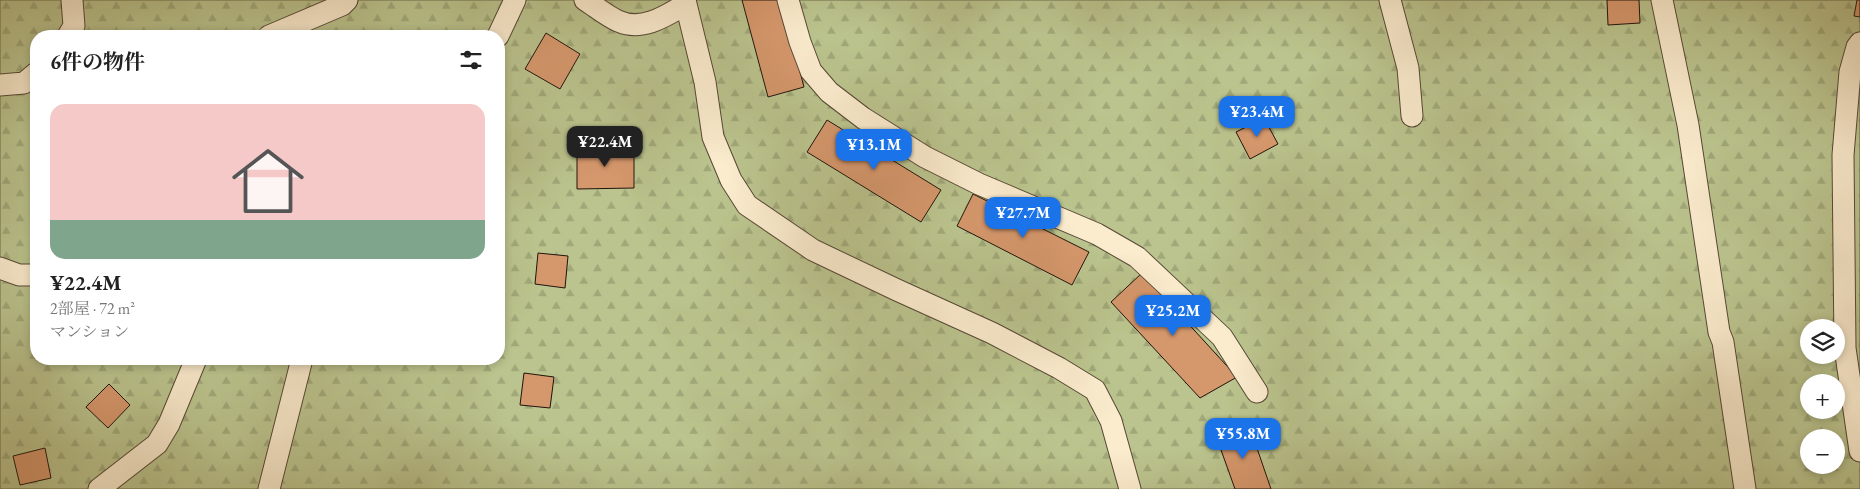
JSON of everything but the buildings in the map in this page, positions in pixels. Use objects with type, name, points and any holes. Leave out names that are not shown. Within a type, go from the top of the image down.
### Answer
[{"type":"street","points":[[72,0],[74,26],[72,30]]},
{"type":"street","points":[[283,30],[342,5],[348,0]]},
{"type":"street","points":[[501,30],[515,0]]},
{"type":"street","points":[[585,0],[618,21],[639,26],[666,16],[686,2],[705,82],[712,137],[731,180],[748,204],[813,250],[992,334],[1059,368],[1095,390],[1111,421],[1130,489]]},
{"type":"street","points":[[788,0],[800,42],[811,71],[829,92],[863,118],[925,157],[979,184],[1098,234],[1137,257],[1222,337],[1257,392]]},
{"type":"street","points":[[1390,0],[1408,68],[1412,116]]},
{"type":"street","points":[[1662,0],[1688,125],[1745,489]]},
{"type":"street","points":[[1860,43],[1857,47],[1850,72],[1843,165],[1845,348],[1860,451]]},
{"type":"street","points":[[0,85],[24,83],[30,78]]},
{"type":"street","points":[[0,268],[19,276],[30,275]]},
{"type":"street","points":[[99,489],[157,444],[169,424],[194,365]]},
{"type":"street","points":[[269,489],[300,365]]},
{"type":"green space","points":[[0,0],[1860,0],[1860,489],[0,489]]}]
